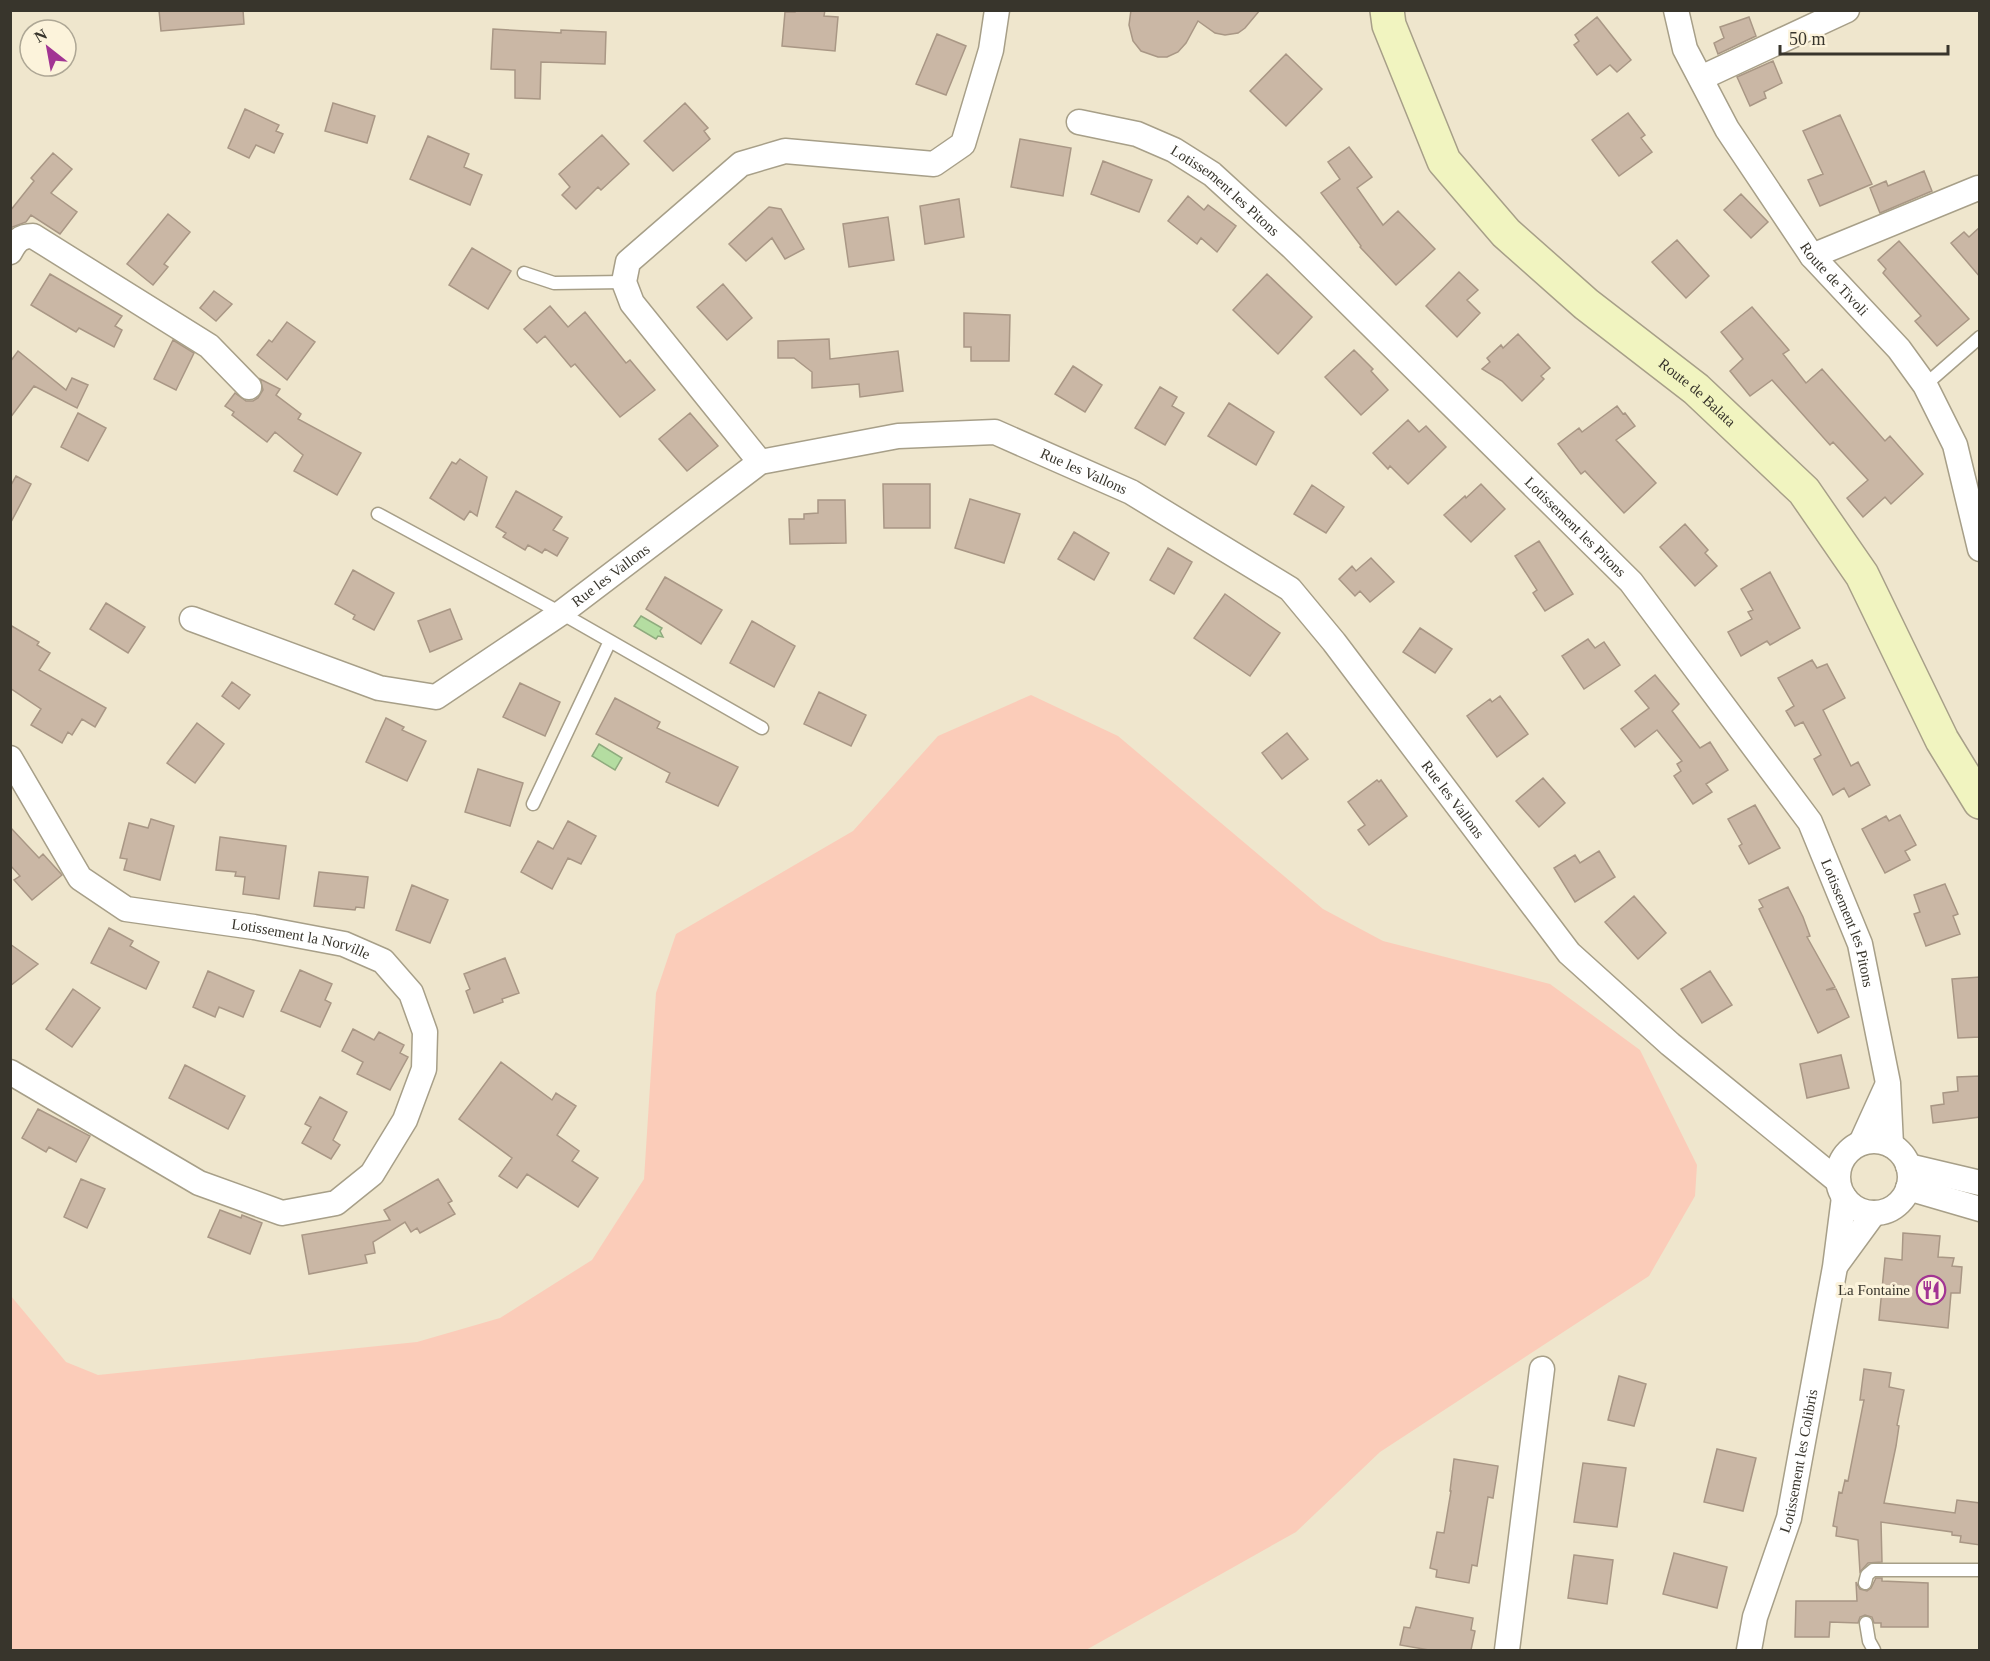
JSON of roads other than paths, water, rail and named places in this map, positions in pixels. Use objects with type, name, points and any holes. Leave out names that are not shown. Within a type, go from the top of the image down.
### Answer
[{"type":"main road","name":"Route de Balata","points":[[1387,10],[1389,25],[1444,161],[1506,233],[1586,304],[1696,389],[1803,491],[1862,575],[1942,740],[1980,802]]},
{"type":"street","points":[[760,462],[632,303],[624,282],[628,262],[741,164],[785,151],[934,164],[963,144],[991,50],[997,10]]},
{"type":"street","name":"Route de Tivoli","points":[[1676,10],[1685,49],[1727,129],[1812,256],[1899,349],[1925,385],[1955,445],[1980,549]]},
{"type":"street","points":[[1701,78],[1847,10]]},
{"type":"street","name":"Lotissement les Pitons","points":[[1079,122],[1137,134],[1174,150],[1212,174],[1292,247],[1631,582],[1810,822],[1860,944],[1888,1083],[1891,1145]]},
{"type":"street","points":[[1812,256],[1978,188]]},
{"type":"street","points":[[10,252],[17,240],[24,236],[33,236],[209,346],[249,387]]},
{"type":"street","name":"Rue les Vallons","points":[[192,619],[379,688],[436,696],[561,613],[760,462],[898,436],[995,432],[1131,492],[1290,589],[1334,642],[1569,953],[1670,1044],[1793,1145],[1841,1189]]},
{"type":"street","name":"Lotissement la Norville","points":[[10,758],[81,878],[126,909],[254,927],[344,944],[383,961],[411,993],[425,1032],[424,1069],[405,1120],[372,1174],[336,1203],[282,1213],[199,1183],[10,1072]]},
{"type":"street","points":[[1793,1145],[1854,1148],[1882,1142],[1891,1145],[1905,1157],[1908,1177],[1903,1198],[1895,1206],[1874,1213],[1852,1206],[1841,1189],[1838,1171],[1854,1148],[1888,1083]]},
{"type":"street","points":[[1908,1177],[1980,1183]]},
{"type":"street","points":[[1908,1177],[1980,1209]]},
{"type":"street","name":"Lotissement les Colibris","points":[[1749,1650],[1755,1617],[1789,1518],[1835,1267],[1841,1189]]},
{"type":"street","name":"Lotissement les Colibris","points":[[1835,1267],[1874,1213]]},
{"type":"street","points":[[1507,1650],[1542,1368]]},
{"type":"lane","points":[[524,273],[554,284],[624,282]]},
{"type":"lane","points":[[1925,385],[1980,337]]},
{"type":"lane","points":[[378,514],[561,613],[762,728]]},
{"type":"lane","points":[[533,804],[610,641]]},
{"type":"lane","points":[[1865,1583],[1867,1575],[1873,1570],[1980,1570]]},
{"type":"lane","points":[[1866,1623],[1869,1641],[1874,1650]]},
{"type":"place","name":"La Fontaine","points":[[1931,1290]]}]
